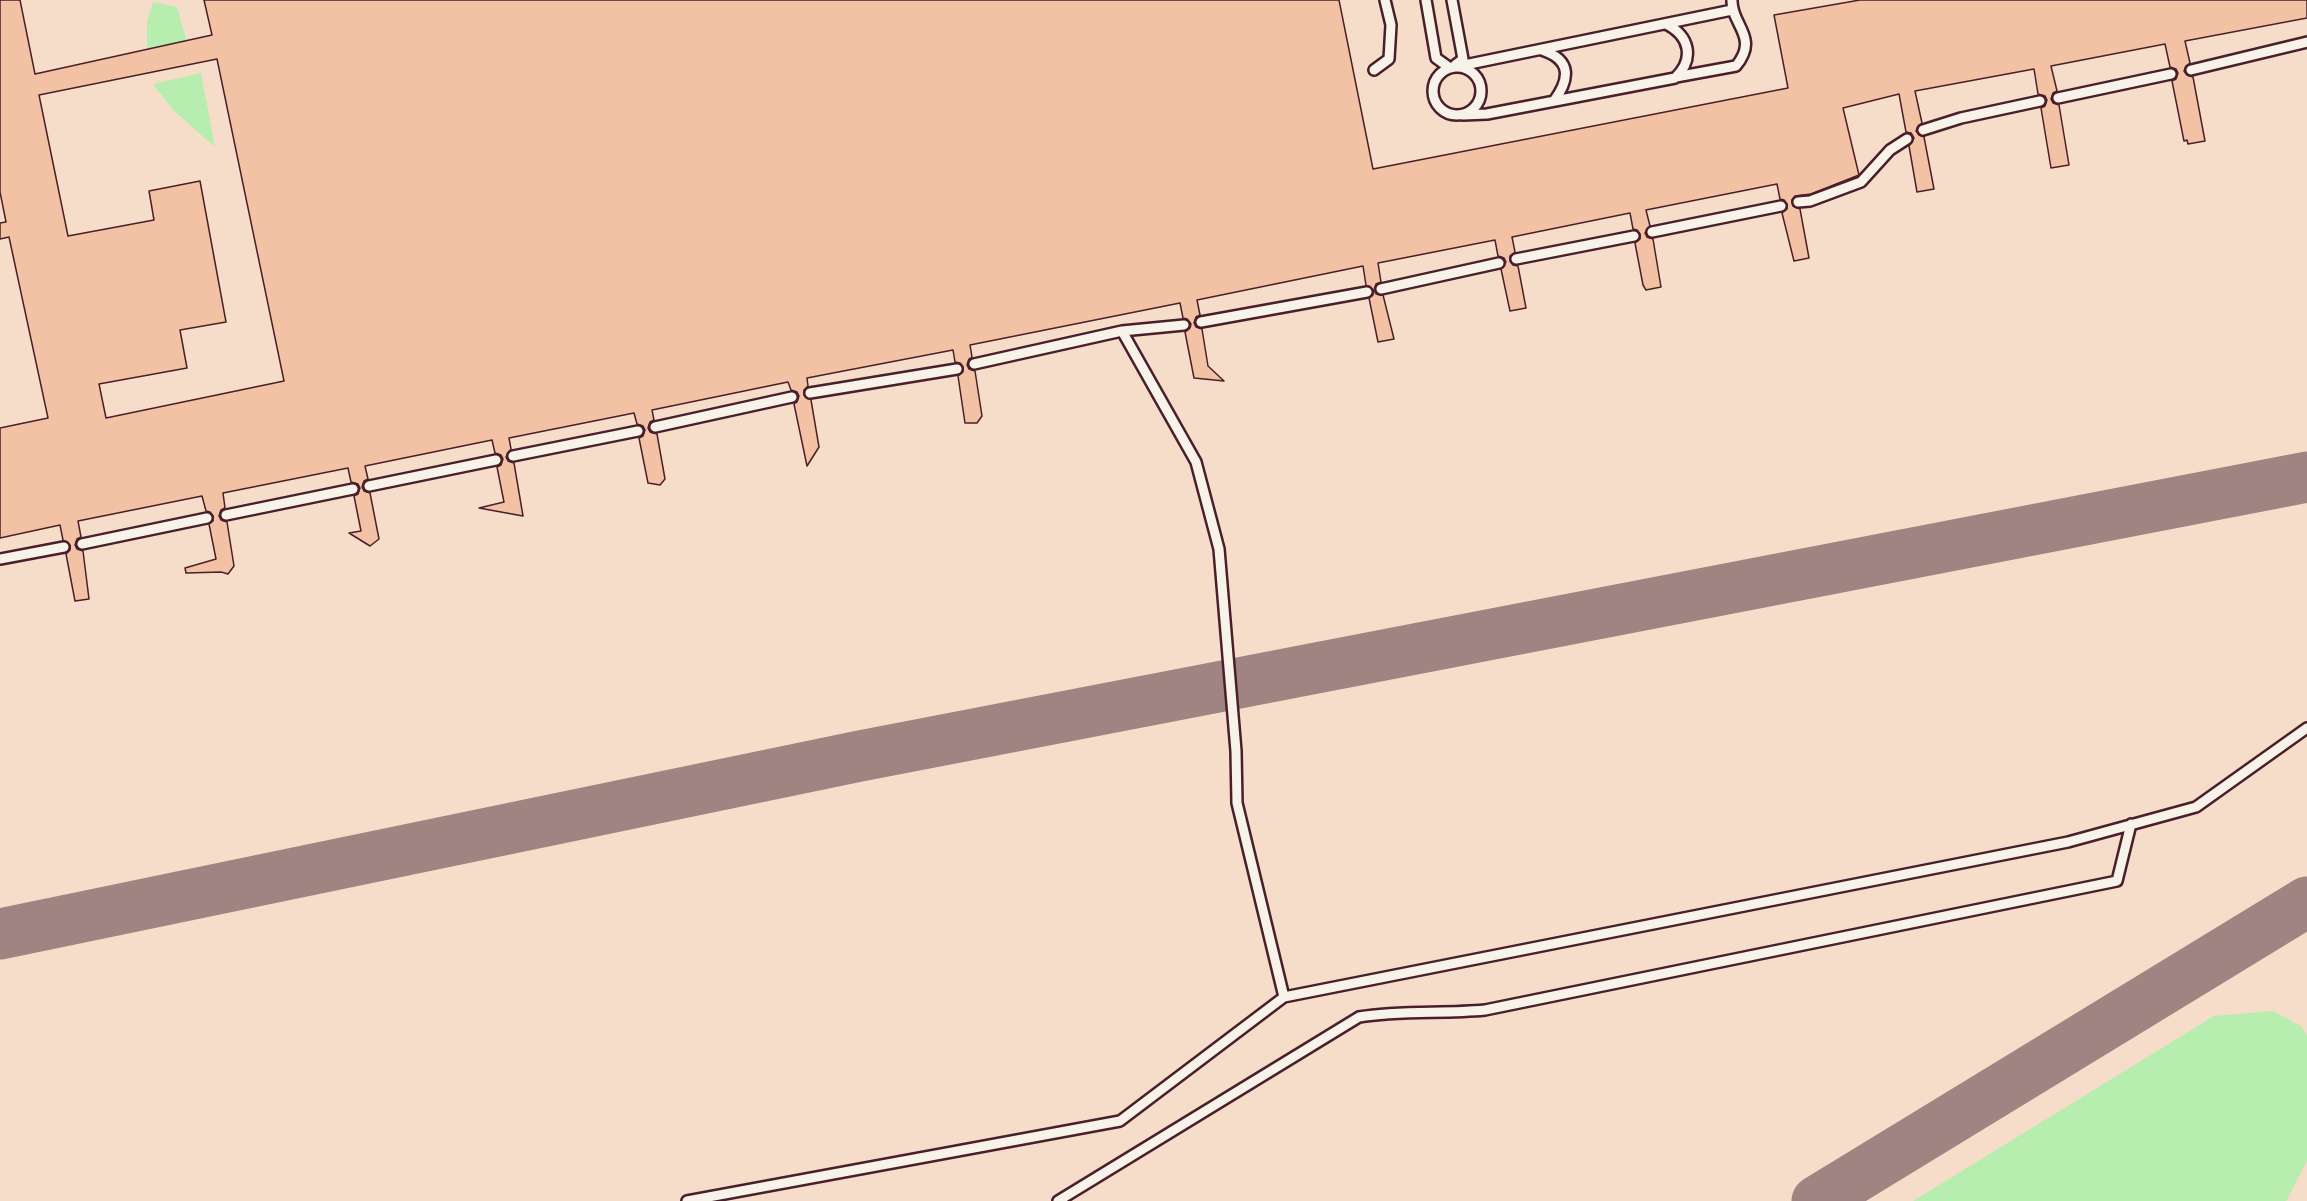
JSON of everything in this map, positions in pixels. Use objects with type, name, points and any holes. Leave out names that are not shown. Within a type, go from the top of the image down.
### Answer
[{"type":"lane","points":[[1374,70],[1389,59],[1391,25],[1385,0]]},
{"type":"lane","points":[[1426,0],[1436,58],[1450,68],[1458,67],[1473,72],[1481,85],[1480,100],[1470,112],[1463,115]]},
{"type":"lane","points":[[1450,68],[1666,24],[1732,5],[1742,26],[1745,48],[1736,66],[1487,114],[1446,113],[1435,101],[1434,85],[1437,77],[1450,68],[1463,59],[1452,0]]},
{"type":"lane","points":[[1666,24],[1676,28],[1684,37],[1688,48],[1687,61],[1683,70],[1675,78]]},
{"type":"lane","points":[[2191,70],[2307,42]]},
{"type":"lane","points":[[1540,49],[1557,57],[1563,63],[1565,80],[1554,101]]},
{"type":"lane","points":[[2058,98],[2171,74]]},
{"type":"lane","points":[[1923,130],[1961,118],[2040,101]]},
{"type":"lane","points":[[1798,202],[1810,201],[1861,182],[1890,150],[1907,139]]},
{"type":"lane","points":[[1652,232],[1781,206]]},
{"type":"lane","points":[[1516,259],[1634,236]]},
{"type":"lane","points":[[1381,289],[1499,263]]},
{"type":"lane","points":[[1201,322],[1367,292]]},
{"type":"lane","points":[[974,364],[1122,331],[1184,325]]},
{"type":"lane","points":[[1122,331],[1196,462],[1219,549],[1236,751],[1237,803],[1284,998]]},
{"type":"lane","points":[[810,393],[957,369]]},
{"type":"lane","points":[[655,428],[792,397]]},
{"type":"lane","points":[[513,456],[638,431]]},
{"type":"lane","points":[[369,486],[496,460]]},
{"type":"lane","points":[[226,515],[352,489]]},
{"type":"lane","points":[[82,544],[207,518]]},
{"type":"lane","points":[[0,560],[64,547]]},
{"type":"lane","points":[[687,1201],[1120,1121],[1284,998],[2057,844],[2196,807],[2307,728]]},
{"type":"lane","points":[[1058,1201],[1359,1017],[1385,1013],[1451,1013],[1485,1010],[2117,881],[2131,825]]},
{"type":"shaded area","points":[[0,0],[2307,0],[2307,1201],[0,1201]]},
{"type":"green space","points":[[153,2],[177,7],[188,46],[147,53],[147,22]]},
{"type":"green space","points":[[201,73],[215,147],[173,110],[153,84]]},
{"type":"green space","points":[[2273,1011],[2301,1026],[2307,1035],[2307,1161],[2286,1201],[1913,1201],[2214,1016]]},
{"type":"building","points":[[0,0],[20,0],[35,74],[212,35],[204,0],[1339,0],[1373,169],[1788,88],[1774,15],[1860,0],[2307,0],[2307,18],[2185,41],[2190,63],[2184,71],[2193,77],[2205,141],[2188,144],[2187,140],[2184,141],[2172,81],[2176,79],[2178,73],[2176,69],[2170,67],[2165,44],[2051,66],[2057,91],[2053,93],[2051,99],[2053,103],[2059,105],[2069,165],[2051,168],[2041,108],[2045,106],[2047,100],[2045,96],[2038,94],[2034,69],[1915,91],[1922,123],[1916,131],[1924,137],[1934,189],[1917,192],[1909,146],[1914,138],[1911,133],[1906,132],[1899,94],[1843,108],[1859,175],[1811,194],[1795,196],[1792,200],[1793,206],[1800,209],[1809,258],[1794,261],[1782,213],[1787,209],[1787,204],[1780,199],[1777,184],[1646,210],[1650,226],[1645,233],[1647,237],[1653,239],[1661,287],[1646,290],[1635,243],[1640,239],[1640,234],[1633,229],[1630,213],[1512,237],[1515,252],[1510,256],[1510,261],[1513,265],[1518,266],[1526,308],[1510,311],[1501,269],[1506,262],[1504,258],[1498,256],[1495,240],[1378,263],[1381,282],[1376,284],[1374,290],[1376,294],[1383,295],[1394,339],[1378,342],[1369,298],[1373,295],[1373,290],[1366,285],[1363,266],[1197,300],[1200,315],[1196,317],[1194,323],[1196,327],[1202,329],[1208,366],[1224,381],[1194,378],[1185,332],[1191,324],[1183,318],[1180,303],[970,345],[972,357],[967,365],[969,369],[975,371],[982,416],[977,423],[965,423],[958,376],[963,372],[963,367],[960,363],[955,362],[953,350],[807,378],[808,386],[804,390],[804,395],[811,400],[819,447],[807,466],[794,404],[799,396],[797,392],[791,390],[788,382],[652,410],[654,420],[650,422],[648,428],[650,432],[657,434],[665,479],[660,485],[648,483],[639,438],[643,436],[645,430],[643,426],[637,424],[634,413],[509,438],[511,449],[506,457],[508,461],[514,463],[523,516],[479,508],[504,502],[497,467],[501,465],[503,459],[501,455],[495,453],[492,440],[365,466],[368,479],[364,481],[362,487],[364,491],[370,493],[379,539],[370,546],[349,533],[361,531],[354,496],[358,494],[360,488],[358,484],[351,482],[348,468],[223,493],[225,508],[221,510],[219,516],[221,520],[227,522],[234,566],[228,574],[221,572],[186,573],[185,568],[216,559],[209,524],[213,521],[213,516],[206,511],[202,496],[78,521],[81,537],[77,539],[75,545],[77,549],[83,551],[89,599],[75,601],[66,554],[70,550],[70,545],[63,540],[60,525],[0,538],[0,428],[48,418],[9,237],[0,239],[0,223],[6,222],[0,192]],"holes":[[[217,59],[284,381],[106,418],[99,384],[187,368],[180,330],[226,322],[200,181],[149,191],[154,220],[68,236],[39,95]]]},
{"type":"taxiway","points":[[0,934],[860,756],[2307,477]]},
{"type":"taxiway","points":[[1817,1201],[2307,902]]}]
